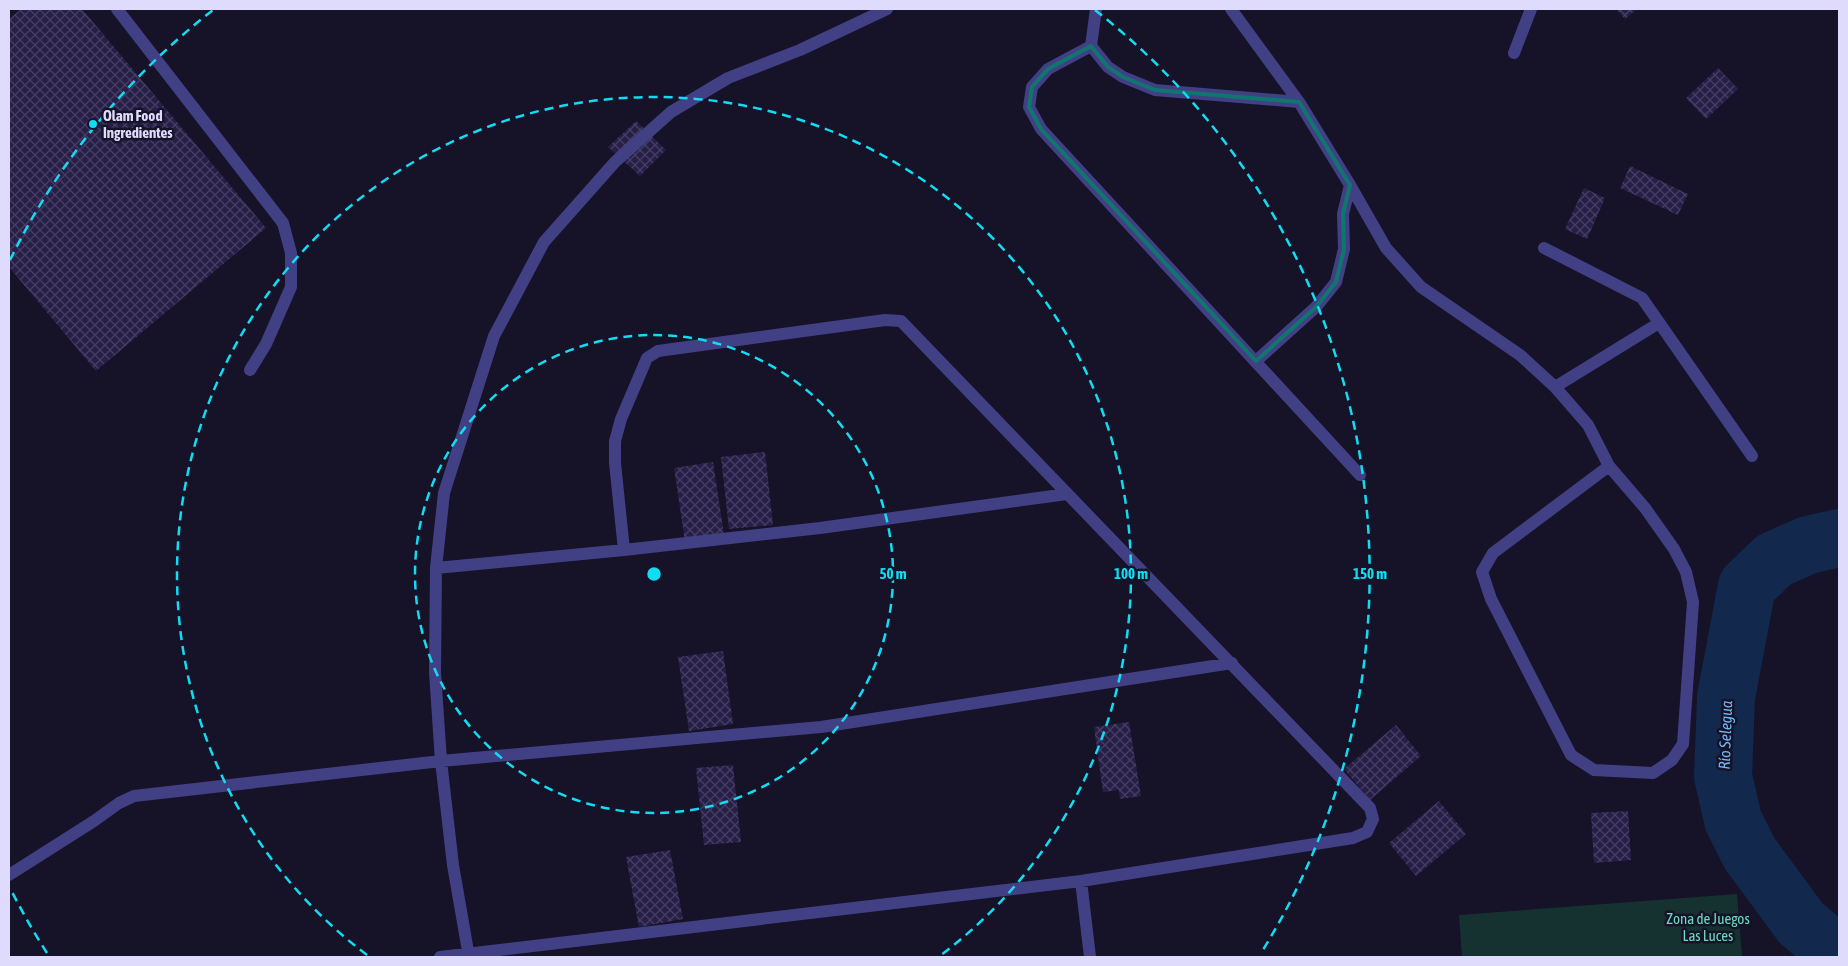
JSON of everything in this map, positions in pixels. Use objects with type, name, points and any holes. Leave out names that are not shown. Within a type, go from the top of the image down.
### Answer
[{"type":"street","points":[[117,9],[284,223],[291,253],[291,287],[266,344],[250,370]]},
{"type":"street","points":[[469,956],[453,865],[441,761],[435,672],[436,568],[444,493],[494,336],[544,242],[615,162],[671,112],[728,78],[800,50],[887,9]]},
{"type":"street","points":[[1096,9],[1091,46],[1108,67],[1123,77],[1156,90],[1299,102]]},
{"type":"street","points":[[1231,9],[1299,102],[1350,184],[1386,248],[1421,286],[1520,355],[1555,386],[1588,425],[1609,466],[1645,508],[1674,550],[1686,572],[1694,602],[1683,744],[1672,760],[1653,772],[1594,770],[1571,755],[1491,600],[1482,572],[1493,554],[1609,466]]},
{"type":"street","points":[[1514,53],[1531,9]]},
{"type":"street","points":[[1091,46],[1048,69],[1032,87],[1029,107],[1042,129],[1360,475]]},
{"type":"street","points":[[1256,361],[1316,307],[1336,282],[1344,249],[1343,214],[1350,184]]},
{"type":"street","points":[[1544,248],[1642,298],[1752,456]]},
{"type":"street","points":[[440,957],[469,956],[1081,881],[1353,838],[1367,832],[1374,819],[1370,808],[1232,663],[1067,494],[912,331],[900,321],[886,320],[658,351],[647,358],[615,441],[615,463],[624,550]]},
{"type":"street","points":[[1555,386],[1659,323]]},
{"type":"street","points":[[436,568],[624,550],[820,528],[1067,494]]},
{"type":"street","points":[[9,875],[112,808],[134,796],[441,761],[820,727],[1232,663]]},
{"type":"street","points":[[1081,881],[1090,957]]},
{"type":"highlighted area","points":[[1091,46],[1108,67],[1123,77],[1155,90],[1299,102],[1350,185],[1343,214],[1344,249],[1336,282],[1316,307],[1256,361],[1041,129],[1029,107],[1032,87],[1048,69]]},
{"type":"green space","name":"Zona de Juegos Las Luces","points":[[1737,894],[1742,957],[1462,957],[1459,915]]},
{"type":"building","name":"Olam Food Ingredientes","points":[[21,9],[82,9],[266,228],[96,371],[9,267],[9,19]]},
{"type":"building","points":[[1616,9],[1637,9],[1625,19]]},
{"type":"building","points":[[1718,68],[1738,89],[1706,119],[1686,98]]},
{"type":"building","points":[[636,121],[666,150],[640,176],[608,147]]},
{"type":"building","points":[[1630,166],[1688,194],[1678,215],[1620,188]]},
{"type":"building","points":[[1584,188],[1605,198],[1587,239],[1565,229]]},
{"type":"building","points":[[765,452],[773,525],[729,529],[721,457]]},
{"type":"building","points":[[713,462],[724,535],[685,541],[674,468]]},
{"type":"building","points":[[723,651],[733,724],[689,731],[678,657]]},
{"type":"building","points":[[1129,722],[1141,796],[1120,799],[1119,790],[1103,792],[1094,727]]},
{"type":"building","points":[[1396,725],[1421,756],[1370,800],[1344,769]]},
{"type":"building","points":[[733,765],[741,842],[704,845],[696,768]]},
{"type":"building","points":[[1439,801],[1466,834],[1416,876],[1389,843]]},
{"type":"building","points":[[1628,811],[1631,860],[1594,863],[1591,813]]},
{"type":"building","points":[[670,850],[683,919],[639,927],[626,857]]},
{"type":"waterway","name":"Río Selegua","points":[[1839,538],[1808,545],[1774,560],[1747,586],[1726,697],[1723,776],[1733,820],[1750,854],[1801,923],[1828,946],[1839,950]]},
{"type":"place","name":"Olam Food Ingredientes","points":[[93,124]]}]
